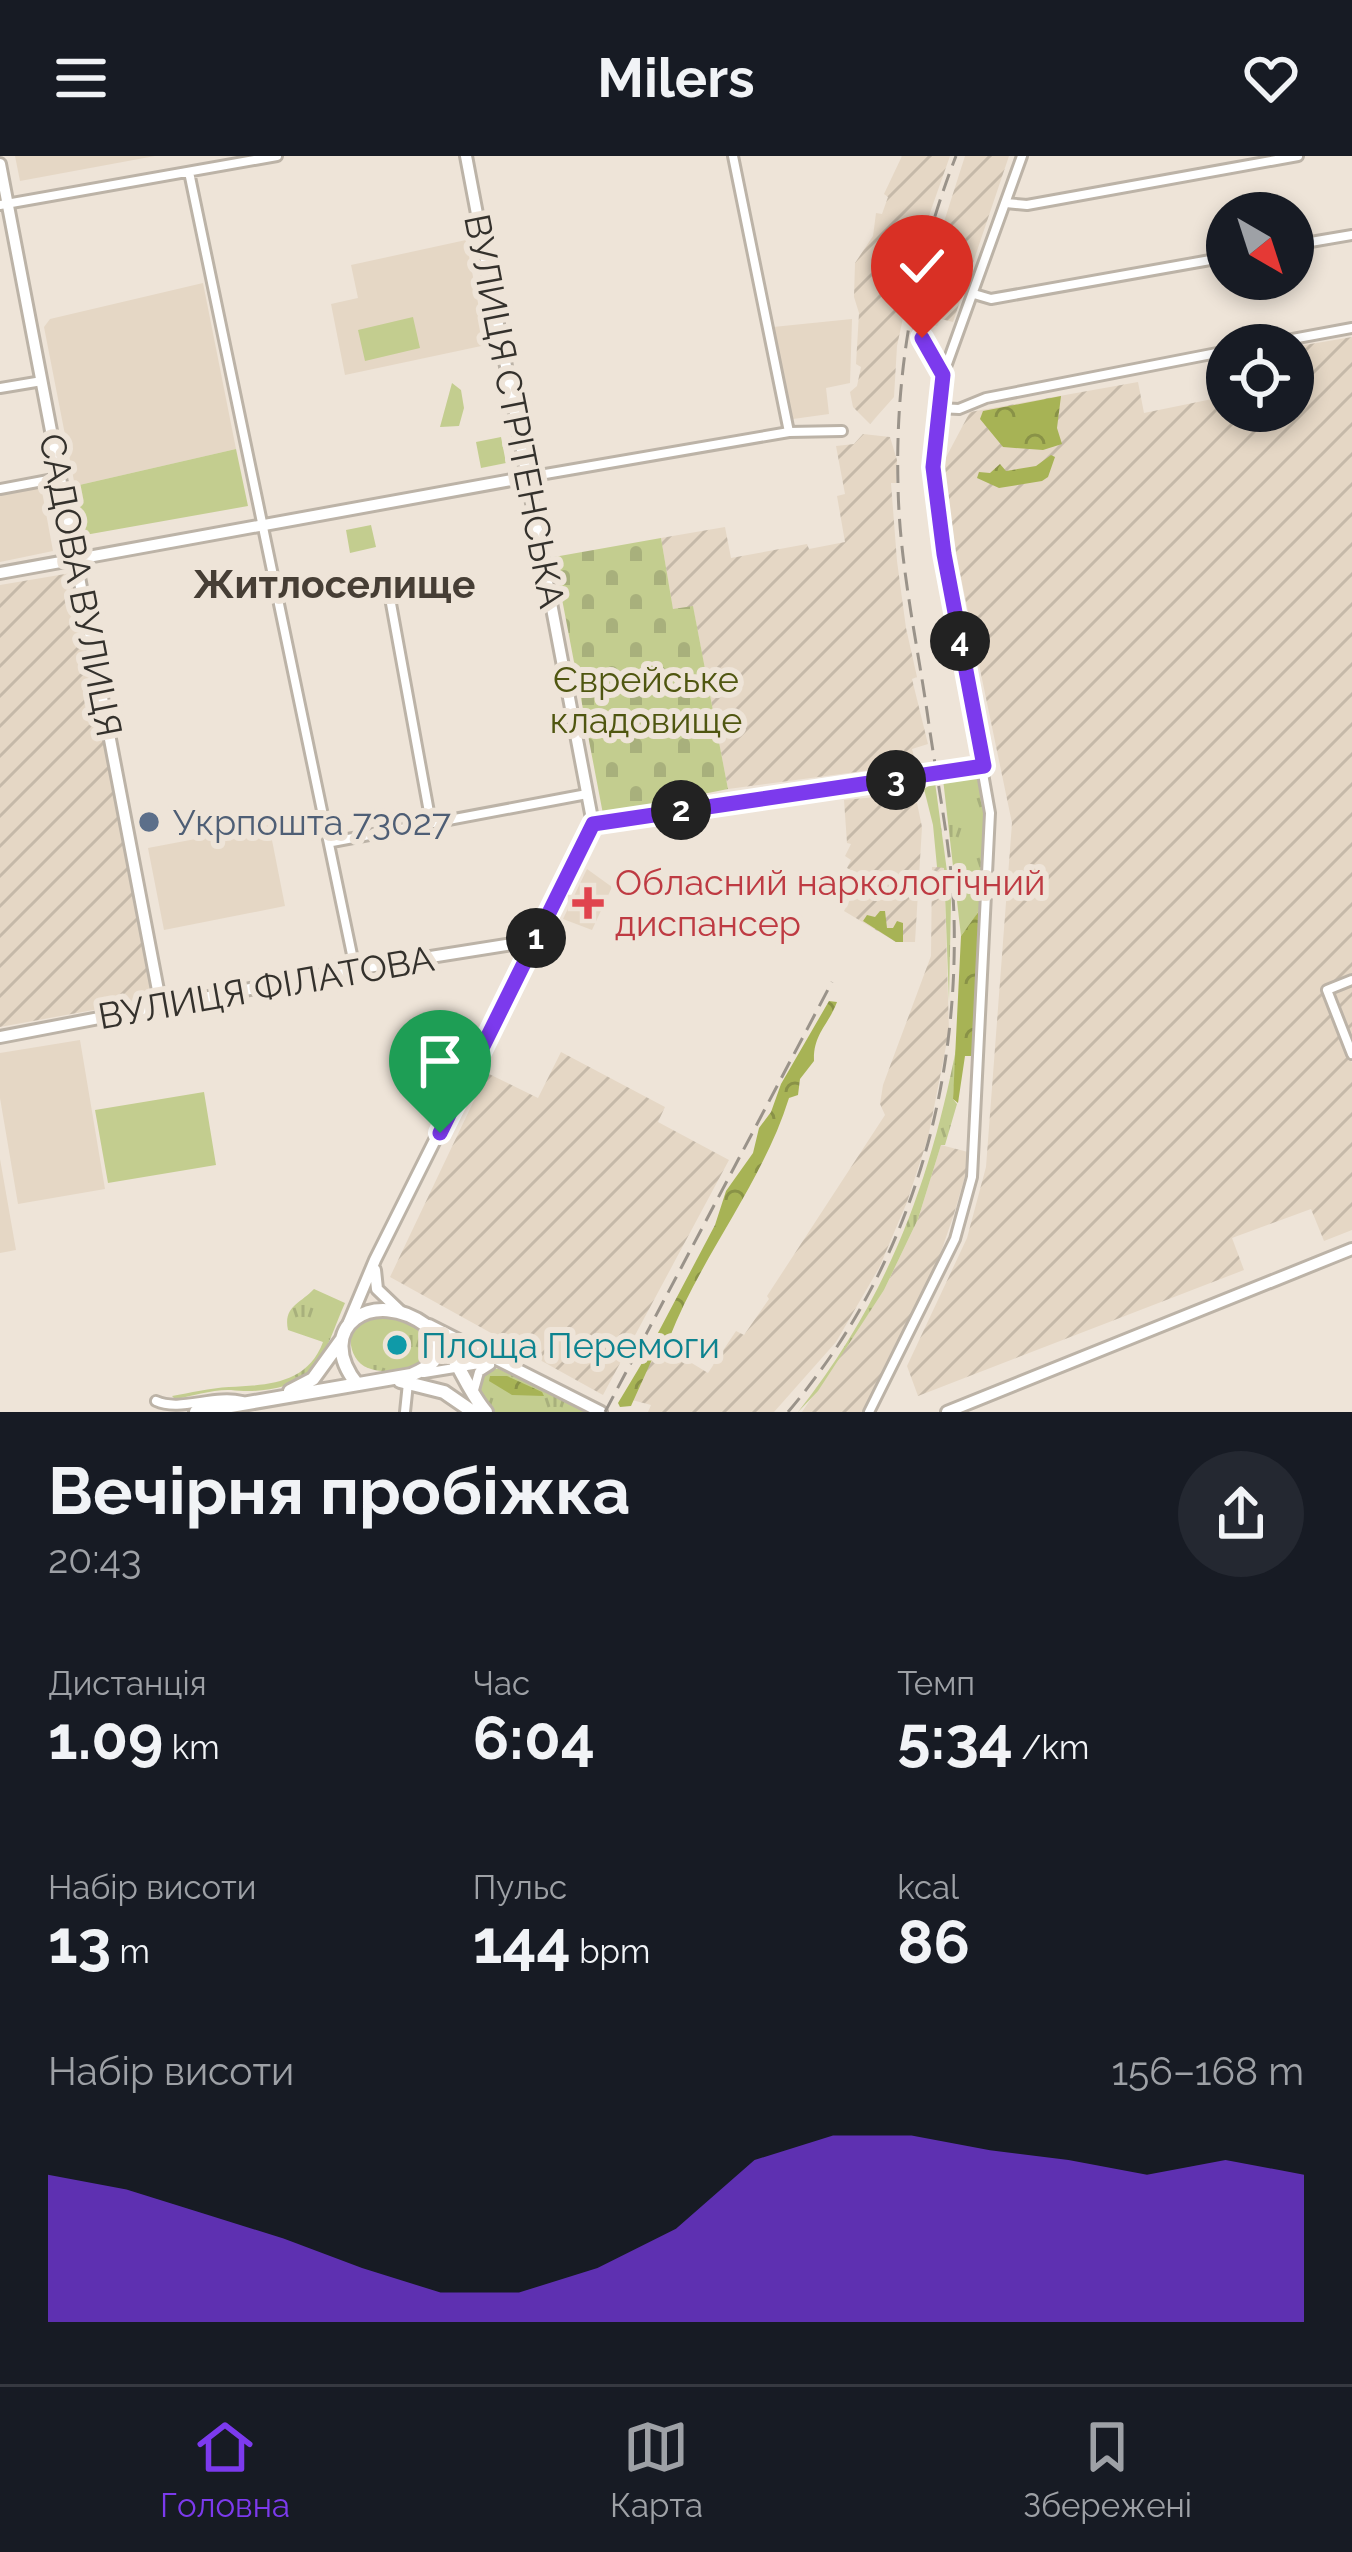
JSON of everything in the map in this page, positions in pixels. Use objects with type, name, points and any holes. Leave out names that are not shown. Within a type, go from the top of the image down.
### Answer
[{"type":"main road","points":[[277,1397],[313,1379],[349,1322],[375,1308],[402,1312],[437,1336],[473,1405]]},
{"type":"main road","points":[[409,1378],[435,1360],[440,1348],[437,1336]]},
{"type":"main road","points":[[343,1338],[346,1365],[357,1384]]},
{"type":"main road","points":[[196,1412],[409,1378],[486,1412]]},
{"type":"street","points":[[3,205],[277,156]]},
{"type":"street","name":"ВУЛИЦЯ СТРІТЕНСЬКА","points":[[466,156],[593,824]]},
{"type":"street","points":[[734,156],[789,432]]},
{"type":"street","points":[[869,1412],[949,1253],[969,1195],[990,848],[984,766],[944,554],[933,467],[943,375],[1022,156]]},
{"type":"street","points":[[1006,202],[1028,205],[1298,156]]},
{"type":"street","name":"САДОВА ВУЛИЦЯ","points":[[0,164],[3,205],[43,381],[161,1006]]},
{"type":"street","points":[[189,172],[355,969]]},
{"type":"street","points":[[1314,241],[1352,235]]},
{"type":"street","points":[[974,294],[991,299],[1206,261]]},
{"type":"street","points":[[926,283],[918,324],[943,375]]},
{"type":"street","points":[[1314,335],[1352,328]]},
{"type":"street","points":[[938,408],[958,409],[986,398],[1206,355]]},
{"type":"street","points":[[0,388],[43,381]]},
{"type":"street","points":[[0,574],[789,432],[842,431]]},
{"type":"street","points":[[0,489],[59,478]]},
{"type":"street","points":[[390,598],[430,823]]},
{"type":"street","points":[[349,1322],[375,1260],[593,824],[984,766]]},
{"type":"street","points":[[332,842],[588,794]]},
{"type":"street","name":"ВУЛИЦЯ ФІЛАТОВА","points":[[0,1036],[355,969],[519,943],[531,948]]},
{"type":"street","points":[[1352,980],[1327,990],[1352,1054]]},
{"type":"street","points":[[947,1412],[1352,1249]]},
{"type":"street","points":[[375,1260],[376,1289],[402,1312]]},
{"type":"street","points":[[421,1322],[492,1362],[601,1412]]},
{"type":"street","points":[[405,1412],[409,1378],[492,1362]]},
{"type":"street","points":[[473,1405],[479,1372],[492,1362]]},
{"type":"street","points":[[156,1401],[170,1406],[226,1396],[249,1402]]},
{"type":"shaded area","points":[[15,156],[155,156],[20,181]]},
{"type":"shaded area","points":[[902,156],[950,156],[919,244],[897,346],[894,397],[870,424],[853,407],[850,392],[857,386],[861,367],[856,364],[855,263],[873,236],[876,213],[882,214],[888,197],[884,194]]},
{"type":"shaded area","points":[[965,156],[1009,156],[953,322],[941,319],[937,326],[921,322],[933,276],[928,272]]},
{"type":"shaded area","points":[[466,240],[486,345],[345,375],[331,304],[358,298],[351,265]]},
{"type":"shaded area","points":[[203,283],[236,449],[75,486],[44,327],[50,319]]},
{"type":"shaded area","points":[[852,319],[850,383],[826,388],[829,414],[793,419],[773,327]]},
{"type":"shaded area","points":[[1352,337],[1352,975],[1323,987],[1352,1063],[1352,1230],[1324,1241],[1311,1209],[1232,1238],[1244,1270],[918,1396],[907,1366],[967,1238],[986,1167],[1012,823],[956,554],[943,463],[970,412],[1138,382],[1144,413],[1206,400],[1206,432],[1314,432],[1314,343]]},
{"type":"shaded area","points":[[863,434],[890,437],[897,460],[896,483],[891,483],[897,561],[917,677],[912,679],[928,744],[912,749],[916,764],[728,789],[693,607],[673,610],[661,538],[725,527],[731,558],[845,542],[837,496],[845,494],[836,446],[854,444]]},
{"type":"shaded area","points":[[41,486],[53,551],[0,562],[0,494]]},
{"type":"shaded area","points":[[71,573],[154,999],[0,1027],[0,585]]},
{"type":"shaded area","points":[[908,794],[917,803],[922,827],[915,942],[896,942],[844,911],[862,876],[847,868],[851,860],[845,856],[851,844],[847,843],[844,800]]},
{"type":"shaded area","points":[[269,825],[285,906],[164,930],[148,848]]},
{"type":"shaded area","points":[[932,867],[944,867],[949,1031],[928,1138],[879,1268],[836,1342],[774,1412],[648,1412],[651,1405],[632,1400],[659,1343],[708,1373],[736,1331],[744,1335],[769,1299],[885,1115],[880,1104],[883,1085],[931,956]]},
{"type":"shaded area","name":"Обласний наркологічний диспансер","points":[[587,869],[612,887],[592,930],[563,919]]},
{"type":"shaded area","points":[[1352,985],[1352,1046],[1332,993]]},
{"type":"shaded area","points":[[80,1040],[105,1189],[18,1204],[0,1098],[0,1053]]},
{"type":"shaded area","points":[[561,1052],[665,1107],[658,1122],[729,1160],[603,1395],[390,1277],[487,1073],[538,1098]]},
{"type":"shaded area","points":[[941,1145],[968,1152],[970,1159],[941,1252],[864,1412],[802,1412],[884,1290],[918,1219]]},
{"type":"shaded area","points":[[0,1159],[16,1250],[0,1253]]},
{"type":"green space","points":[[413,317],[420,348],[365,361],[358,330]]},
{"type":"green space","points":[[452,383],[461,390],[464,408],[459,426],[440,427]]},
{"type":"green space","points":[[1061,396],[1057,428],[1062,444],[1043,450],[1003,447],[980,419],[983,411]]},
{"type":"green space","points":[[501,437],[506,463],[481,468],[476,442]]},
{"type":"green space","points":[[236,449],[248,506],[85,535],[75,486]]},
{"type":"green space","points":[[1055,457],[1042,481],[999,488],[977,478],[979,472],[990,473],[1000,464],[1006,471],[1036,466]]},
{"type":"green space","points":[[371,525],[376,547],[350,553],[346,530]]},
{"type":"green space","name":"Єврейське кладовище","points":[[661,538],[673,609],[693,606],[728,789],[603,814],[554,557]]},
{"type":"green space","points":[[976,775],[984,807],[985,883],[978,912],[961,936],[943,779]]},
{"type":"green space","points":[[935,782],[951,901],[949,1002],[944,868],[937,867],[924,789]]},
{"type":"green space","points":[[885,911],[887,928],[897,921],[903,923],[903,942],[863,921]]},
{"type":"green space","points":[[979,911],[976,1056],[965,1056],[958,1103],[953,1099],[961,936]]},
{"type":"green space","points":[[829,1001],[837,1002],[818,1037],[814,1061],[800,1079],[798,1095],[789,1098],[764,1159],[669,1339],[659,1344],[631,1406],[620,1407],[642,1363],[639,1355],[643,1348],[650,1348],[715,1225],[726,1191],[753,1153],[759,1128],[781,1084]]},
{"type":"green space","points":[[957,1044],[953,1099],[957,1104],[918,1219],[884,1290],[818,1391],[798,1412],[857,1327],[901,1238],[933,1145]]},
{"type":"green space","points":[[204,1092],[216,1165],[108,1183],[95,1110]]},
{"type":"green space","points":[[314,1289],[345,1303],[311,1371],[284,1386],[262,1390],[172,1396],[270,1383],[307,1367],[323,1342],[288,1330],[287,1322],[290,1310]]},
{"type":"green space","points":[[387,1312],[431,1336],[435,1352],[425,1365],[382,1371],[357,1360],[351,1340],[355,1326],[365,1317]]},
{"type":"green space","points":[[491,1368],[591,1412],[494,1412],[482,1400],[478,1384]]},
{"type":"green space","points":[[490,1376],[507,1376],[544,1396],[512,1395],[489,1381]]},
{"type":"railway","points":[[788,1412],[829,1358],[894,1242],[935,1116],[947,1050],[953,891],[905,572],[898,442],[910,317],[929,236],[956,156]]},
{"type":"railway","points":[[605,1412],[832,982]]},
{"type":"place","name":"Укрпошта 73027","points":[[149,822]]},
{"type":"place","name":"Обласний наркологічний диспансер","points":[[588,903]]},
{"type":"place","name":"Площа Перемоги","points":[[397,1345]]},
{"type":"district","name":"Житлоселище","points":[[334,584]]},
{"type":"route","points":[[440,1133],[593,824],[984,766],[944,554],[933,467],[943,375],[922,338]]}]
